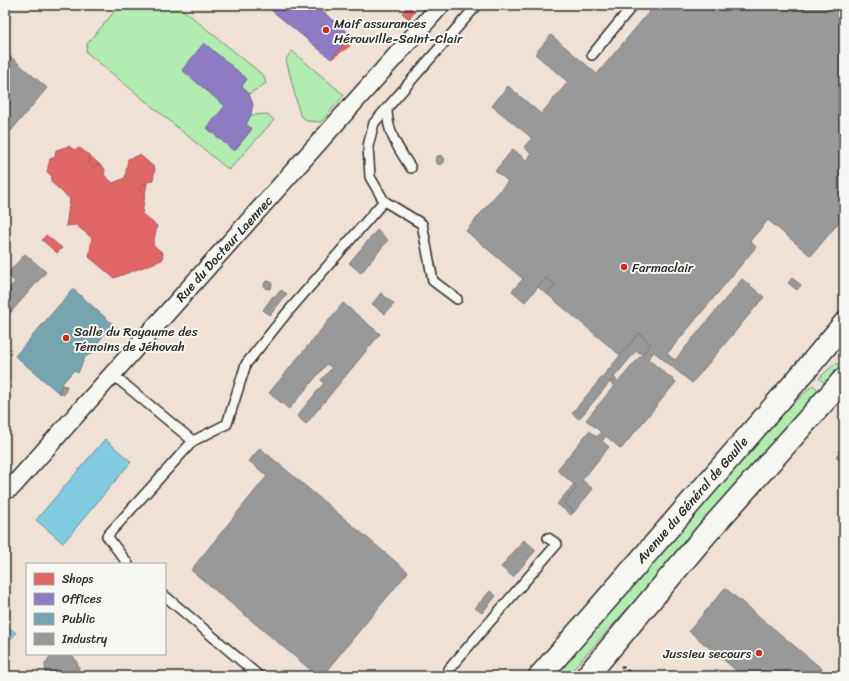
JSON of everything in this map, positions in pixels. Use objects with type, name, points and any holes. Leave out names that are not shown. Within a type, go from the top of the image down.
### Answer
[{"type":"main road","name":"Avenue du Général de Gaulle","points":[[540,676],[844,324]]},
{"type":"main road","points":[[587,676],[707,533],[844,379]]},
{"type":"street","name":"Rue du Docteur Laennec","points":[[5,491],[12,487],[440,5]]},
{"type":"lane","points":[[457,299],[433,281],[422,224],[384,201],[370,177],[368,146],[374,123],[477,5]]},
{"type":"lane","points":[[592,55],[633,5]]},
{"type":"lane","points":[[387,108],[387,118],[391,136],[411,168]]},
{"type":"lane","points":[[127,563],[108,536],[193,441],[227,424],[246,364],[286,314],[384,201]]},
{"type":"lane","points":[[112,374],[193,441]]},
{"type":"lane","points":[[448,676],[450,669],[556,544],[548,538]]},
{"type":"lane","points":[[166,597],[259,676]]},
{"type":"path","points":[[616,662],[635,676]]},
{"type":"green space","points":[[120,5],[177,5],[264,76],[266,83],[249,94],[242,86],[247,79],[204,43],[225,106],[207,128],[234,151],[252,129],[246,124],[251,115],[267,114],[274,120],[229,170],[86,52],[87,44]]},
{"type":"green space","points":[[292,51],[344,95],[321,122],[307,121],[300,115],[286,59]]},
{"type":"green space","points":[[836,363],[843,369],[828,386],[819,378]]},
{"type":"green space","points":[[813,385],[821,393],[567,676],[553,676],[759,436]]},
{"type":"water","points":[[105,439],[131,462],[63,543],[36,520]]},
{"type":"water","points":[[5,624],[16,633],[5,646]]},
{"type":"building: Shops","points":[[408,6],[415,12],[409,19],[402,13]]},
{"type":"building: Shops","points":[[346,41],[350,46],[331,59]]},
{"type":"building: Shops","points":[[69,146],[74,150],[80,148],[90,156],[89,163],[93,167],[99,164],[105,169],[104,175],[113,183],[125,178],[128,159],[140,155],[155,168],[153,180],[141,185],[140,191],[145,195],[142,214],[157,226],[153,245],[163,253],[162,260],[114,278],[89,257],[92,238],[76,225],[66,226],[70,199],[51,182],[52,176],[47,172],[50,159],[55,157],[56,150]]},
{"type":"building: Shops","points":[[90,156],[99,164],[93,167],[89,163]]},
{"type":"building: Shops","points":[[147,183],[145,195],[140,191],[141,185]]},
{"type":"building: Shops","points":[[46,235],[62,248],[57,253],[42,240]]},
{"type":"building: Offices","points":[[265,5],[318,5],[317,7],[351,35],[331,59]]},
{"type":"building: Offices","points":[[204,43],[247,79],[242,86],[249,94],[253,104],[251,115],[246,124],[252,129],[234,151],[207,128],[225,106],[182,70]]},
{"type":"building: Public","name":"Salle du Royaume des Témoins de Jéhovah","points":[[73,289],[116,327],[108,330],[95,346],[99,349],[85,357],[78,373],[74,370],[61,385],[59,393],[15,356]]},
{"type":"building: Industry","name":"Farmaclair","points":[[655,5],[844,5],[844,129],[838,136],[844,141],[844,216],[811,256],[768,220],[750,241],[756,247],[667,354],[675,360],[742,279],[764,297],[692,383],[654,352],[648,359],[676,382],[621,449],[606,436],[602,441],[609,447],[582,480],[593,489],[574,512],[564,503],[577,487],[557,470],[589,431],[597,437],[601,432],[586,420],[614,386],[610,382],[614,377],[618,382],[651,344],[639,333],[621,356],[547,294],[555,285],[546,278],[525,302],[512,291],[523,279],[466,231],[508,181],[495,171],[513,149],[526,160],[531,154],[524,147],[532,138],[492,106],[508,86],[541,114],[568,82],[535,54],[551,35],[597,74]]},
{"type":"building: Industry","points":[[5,52],[47,88],[5,138]]},
{"type":"building: Industry","points":[[844,129],[844,141],[838,136]]},
{"type":"building: Industry","points":[[438,156],[442,156],[444,160],[442,164],[438,164],[436,162],[436,158]]},
{"type":"building: Industry","points":[[377,230],[388,240],[361,273],[349,263]]},
{"type":"building: Industry","points":[[25,254],[46,272],[5,319],[5,293],[15,282],[7,274]]},
{"type":"building: Industry","points":[[546,278],[555,285],[547,294],[538,287]]},
{"type":"building: Industry","points":[[792,278],[801,285],[797,290],[788,283]]},
{"type":"building: Industry","points":[[268,281],[271,282],[271,288],[268,289],[265,288],[264,285],[265,282]]},
{"type":"building: Industry","points":[[281,290],[287,294],[270,315],[263,310],[273,296],[275,297]]},
{"type":"building: Industry","points":[[381,293],[394,304],[385,314],[372,304]]},
{"type":"building: Industry","points":[[343,303],[380,334],[306,424],[297,416],[324,383],[321,380],[332,368],[327,364],[289,409],[269,393]]},
{"type":"building: Industry","points":[[116,327],[119,333],[111,336],[108,330]]},
{"type":"building: Industry","points":[[639,333],[651,344],[643,354],[636,351],[579,419],[572,413]]},
{"type":"building: Industry","points":[[61,385],[67,386],[64,395],[59,393]]},
{"type":"building: Industry","points":[[260,448],[408,572],[322,676],[318,676],[191,570],[267,476],[249,461]]},
{"type":"building: Industry","points":[[844,448],[844,465],[836,456]]},
{"type":"building: Industry","points":[[574,484],[577,487],[564,503],[574,512],[571,515],[557,504]]},
{"type":"building: Industry","points":[[524,540],[536,550],[513,577],[501,567]]},
{"type":"building: Industry","name":"Jussieu secours","points":[[725,588],[831,676],[743,676],[689,631]]},
{"type":"building: Industry","points":[[490,591],[496,596],[482,613],[475,608]]},
{"type":"building: Industry","points":[[52,655],[71,655],[79,667],[78,676],[46,676],[45,664]]},
{"type":"place","name":"Maif assurances Hérouville-Saint-Clair","points":[[326,30]]},
{"type":"place","name":"Farmaclair","points":[[624,267]]},
{"type":"place","name":"Salle du Royaume des Témoins de Jéhovah","points":[[66,338]]},
{"type":"place","name":"Jussieu secours","points":[[759,653]]}]
